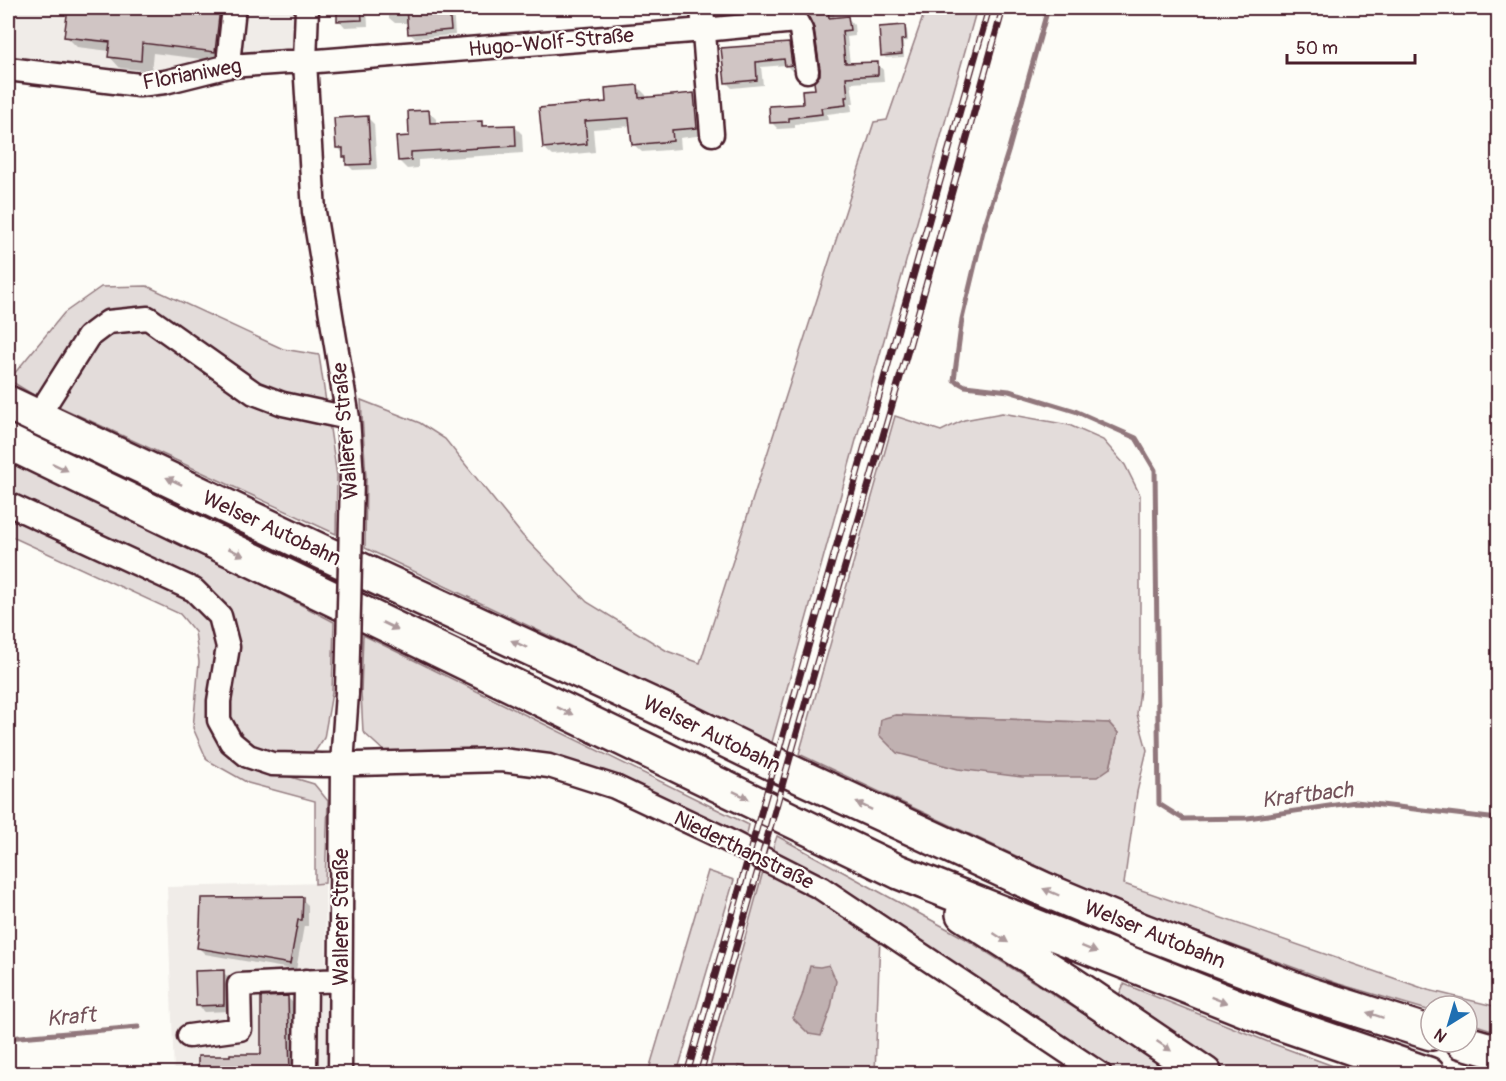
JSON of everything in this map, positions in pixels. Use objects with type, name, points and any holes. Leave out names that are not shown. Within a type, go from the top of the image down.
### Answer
[{"type":"highway","name":"Welser Autobahn","points":[[8,402],[1043,889],[1170,942],[1298,990],[1419,1029]]},
{"type":"highway","name":"Welser Autobahn","points":[[8,442],[899,872],[1274,1022],[1428,1074]]},
{"type":"highway","points":[[899,872],[1069,982],[1205,1074]]},
{"type":"highway","points":[[1479,1047],[1498,1052]]},
{"type":"street","points":[[229,66],[234,8]]},
{"type":"street","name":"Wallerer Straße","points":[[307,8],[305,62],[314,212],[348,418],[352,477],[347,693],[342,764],[340,1074]]},
{"type":"street","points":[[702,8],[712,134]]},
{"type":"street","name":"Hugo-Wolf-Straße","points":[[305,62],[796,21],[801,30],[807,71]]},
{"type":"street","name":"Florianiweg","points":[[8,69],[139,85],[165,82],[229,66],[305,62]]},
{"type":"street","points":[[38,416],[88,337],[108,322],[148,318],[254,393],[283,404],[348,418]]},
{"type":"street","name":"Niederthanstraße","points":[[8,504],[194,590],[220,616],[228,646],[219,700],[219,720],[231,742],[248,756],[272,764],[502,760],[549,766],[615,787],[760,856],[821,888],[1100,1074]]},
{"type":"street","points":[[189,1036],[240,1029],[239,985],[341,980]]},
{"type":"street","points":[[305,1074],[306,981]]},
{"type":"shaded area","points":[[8,8],[294,8],[292,75],[278,74],[219,81],[152,100],[8,83]]},
{"type":"shaded area","points":[[926,8],[977,8],[771,746],[554,638],[365,548],[366,477],[361,400],[420,423],[445,439],[522,535],[587,602],[667,651],[700,663],[874,122],[887,120]]},
{"type":"shaded area","points":[[147,286],[283,349],[319,355],[337,476],[336,534],[32,394],[9,380],[64,313],[101,287]]},
{"type":"shaded area","points":[[1002,413],[1069,425],[1103,440],[1125,465],[1140,495],[1140,689],[1137,714],[1147,750],[1137,792],[1124,884],[1444,994],[1419,994],[1419,1007],[1339,984],[1114,902],[799,754],[895,416],[941,431],[964,420]],"holes":[[[895,715],[1109,723],[1118,733],[1110,768]]]},
{"type":"shaded area","points":[[8,459],[112,506],[334,622],[332,693],[324,738],[314,753],[278,761],[245,747],[224,714],[219,602],[156,560],[8,498]]},
{"type":"shaded area","points":[[8,512],[201,605],[221,638],[211,706],[244,763],[314,784],[328,801],[325,883],[315,884],[315,801],[248,783],[207,760],[193,728],[199,662],[195,632],[180,614],[8,535]]},
{"type":"shaded area","points":[[363,635],[749,825],[746,838],[605,775],[386,753],[363,732],[361,693]]},
{"type":"shaded area","points":[[895,715],[1109,723],[1118,733],[1110,768],[1097,777],[1022,777],[958,769],[897,753],[879,735],[881,719]]},
{"type":"shaded area","points":[[777,836],[966,939],[1173,1073],[1111,1073],[857,898],[771,854]]},
{"type":"shaded area","points":[[765,864],[880,936],[875,1073],[775,1073],[739,1066],[737,1073],[708,1074]]},
{"type":"shaded area","points":[[708,871],[734,880],[677,1073],[648,1073]]},
{"type":"shaded area","points":[[325,883],[328,1073],[174,1073],[167,887]]},
{"type":"shaded area","points":[[829,965],[836,981],[831,1008],[821,1036],[809,1034],[793,1018],[810,966]]},
{"type":"shaded area","points":[[1124,984],[1352,1073],[1228,1073],[1118,997]]},
{"type":"shaded area","points":[[1479,1002],[1498,1007],[1498,1032],[1479,1026]]},
{"type":"building","points":[[68,8],[220,8],[215,52],[142,43],[141,61],[108,57],[110,42],[64,37]]},
{"type":"building","points":[[337,8],[361,8],[362,20],[337,21]]},
{"type":"building","points":[[406,8],[449,8],[451,30],[408,34]]},
{"type":"building","points":[[806,8],[828,8],[829,18],[848,16],[850,30],[842,31],[845,63],[878,62],[878,75],[846,77],[848,97],[845,97],[846,105],[821,108],[822,114],[789,118],[789,122],[770,123],[769,106],[803,104],[802,90],[815,89],[814,82],[820,75],[814,28]]},
{"type":"building","points":[[905,25],[906,39],[901,40],[902,54],[881,56],[879,27]]},
{"type":"building","points":[[789,43],[792,65],[785,66],[784,59],[756,62],[757,80],[725,83],[721,48]]},
{"type":"building","points":[[638,85],[639,98],[694,93],[697,128],[672,130],[673,141],[632,145],[629,118],[585,121],[587,144],[543,148],[539,108],[606,102],[605,88]]},
{"type":"building","points":[[429,110],[430,123],[482,121],[482,126],[515,125],[516,146],[411,152],[411,160],[398,161],[396,137],[409,136],[408,111]]},
{"type":"building","points":[[368,116],[371,164],[346,165],[343,148],[336,148],[334,118]]},
{"type":"building","points":[[303,897],[302,920],[298,920],[290,964],[197,948],[201,898]]},
{"type":"building","points":[[224,970],[224,1005],[196,1006],[195,971]]},
{"type":"building","points":[[288,996],[290,1074],[198,1074],[198,1056],[261,1054],[261,997]]},
{"type":"waterway","name":"Kraftbach","points":[[1048,8],[1008,152],[983,231],[962,319],[954,380],[965,386],[1009,391],[1075,411],[1136,438],[1155,470],[1159,804],[1183,819],[1248,818],[1356,802],[1498,819]]},
{"type":"waterway","name":"Kraft","points":[[8,1038],[138,1027]]},
{"type":"railway","points":[[687,1074],[989,8]]},
{"type":"railway","points":[[700,1074],[908,350],[1003,8]]}]
